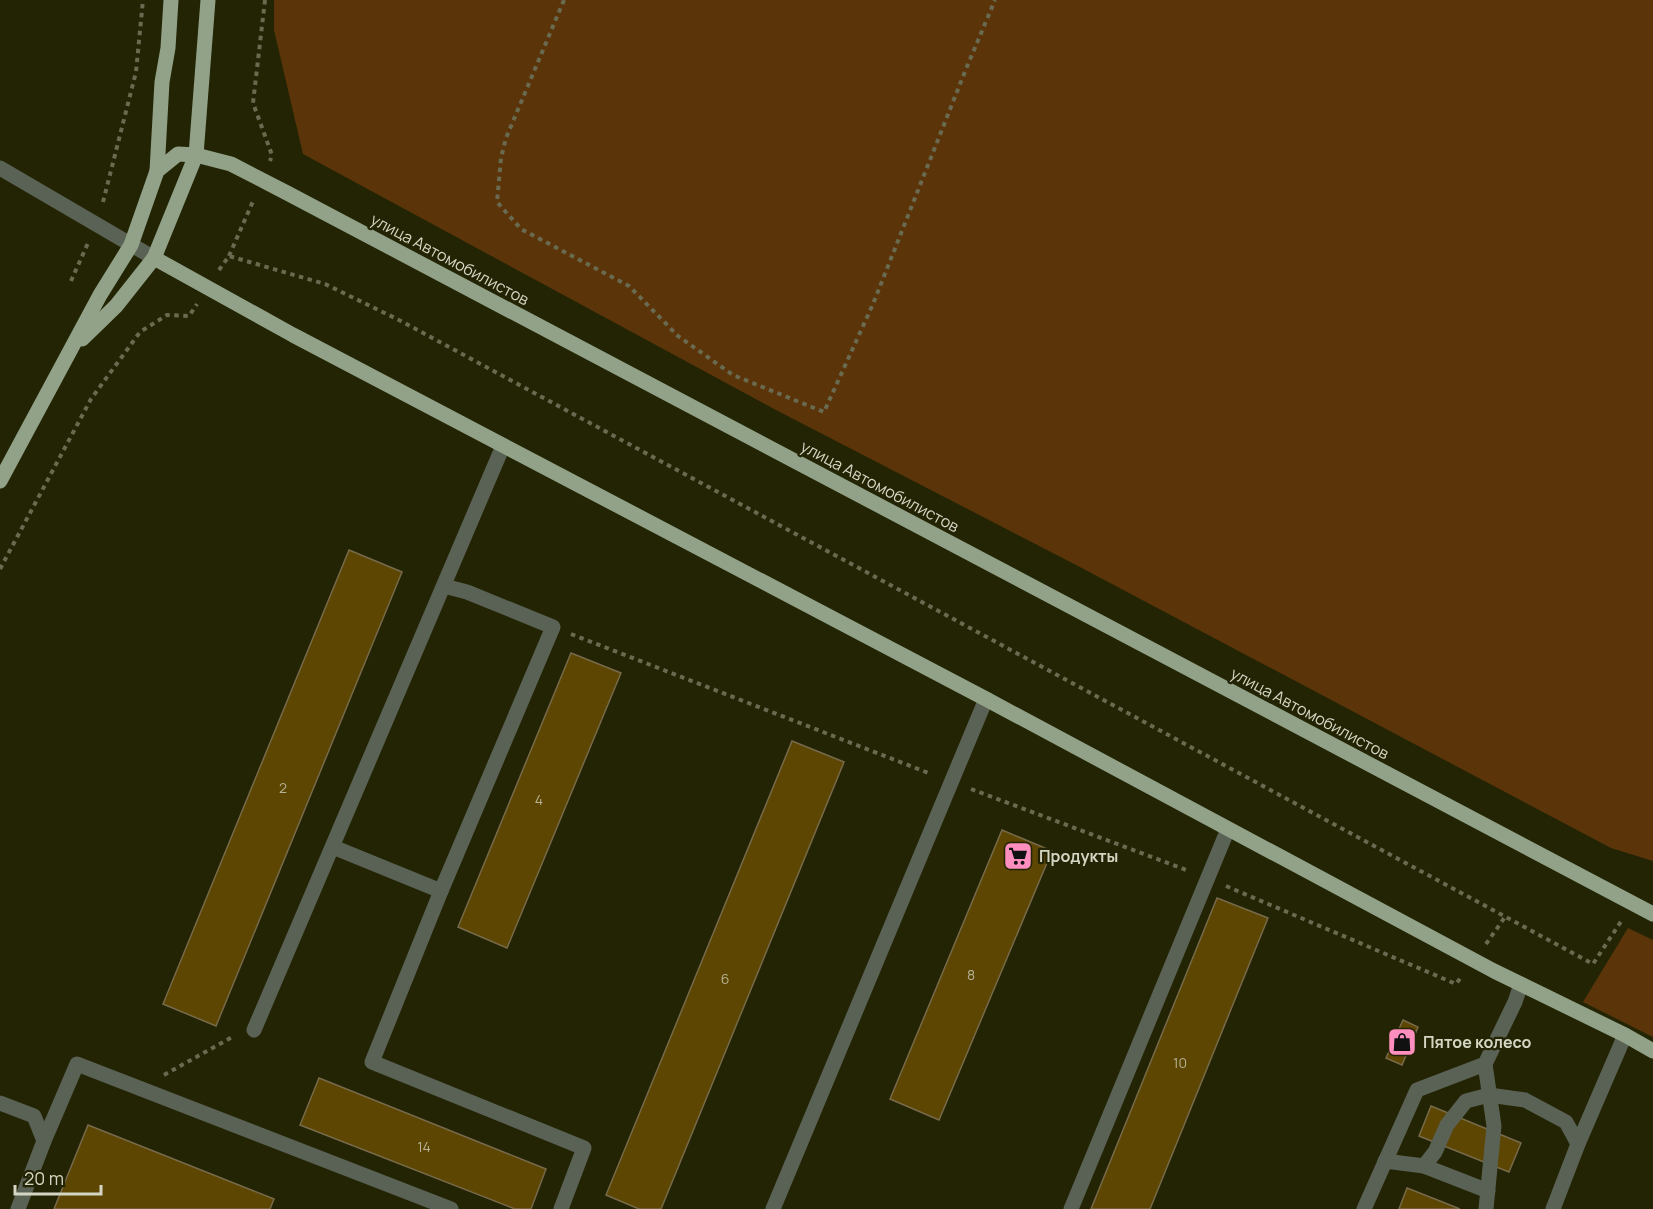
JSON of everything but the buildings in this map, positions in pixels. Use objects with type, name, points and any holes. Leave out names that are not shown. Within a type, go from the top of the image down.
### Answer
[{"type":"main road","points":[[0,481],[100,295],[131,245],[157,171],[162,82],[168,48],[171,0]]},
{"type":"main road","points":[[71,350],[116,306],[154,258],[196,155],[208,0]]},
{"type":"main road","name":"улица Автомобилистов","points":[[157,171],[178,154],[196,155],[231,164],[1653,914]]},
{"type":"main road","points":[[154,258],[503,446],[986,699],[1475,960],[1653,1051]]},
{"type":"street","points":[[0,168],[154,258]]},
{"type":"street","points":[[254,1030],[503,446]]},
{"type":"street","points":[[444,586],[467,592],[553,627],[441,891],[372,1062],[584,1148],[561,1209]]},
{"type":"street","points":[[772,1209],[986,699]]},
{"type":"street","points":[[1071,1209],[1228,829]]},
{"type":"street","points":[[333,847],[441,891]]},
{"type":"street","points":[[1486,1209],[1494,1126],[1485,1064],[1515,1002],[1521,984]]},
{"type":"street","points":[[1553,1209],[1625,1035]]},
{"type":"street","points":[[18,1209],[76,1064],[451,1209]]},
{"type":"street","points":[[1364,1209],[1417,1090],[1485,1064]]},
{"type":"street","points":[[1424,1166],[1436,1152],[1447,1125],[1466,1101],[1489,1095],[1525,1100],[1566,1122],[1578,1144]]},
{"type":"street","points":[[0,1103],[34,1116],[44,1141]]},
{"type":"street","points":[[1385,1161],[1424,1166],[1488,1191]]},
{"type":"path","points":[[71,281],[97,225],[136,72],[143,0]]},
{"type":"path","points":[[0,569],[91,399],[133,341],[140,332],[166,315],[189,316],[229,256],[272,155],[253,103],[265,0]]},
{"type":"path","points":[[564,0],[506,138],[501,158],[497,202],[521,229],[629,286],[678,336],[733,375],[824,412],[873,304],[995,0]]},
{"type":"path","points":[[229,256],[326,284],[399,320],[1593,964],[1633,904]]},
{"type":"path","points":[[553,627],[952,782],[1208,878],[1456,984],[1505,917]]},
{"type":"shaded area","points":[[274,0],[1653,0],[1653,861],[1611,848],[1078,566],[774,409],[303,154],[274,30]]},
{"type":"shaded area","points":[[1628,928],[1653,940],[1653,1037],[1583,1002]]},
{"type":"place","name":"Продукты","points":[[1018,856]]},
{"type":"place","name":"Пятое колесо","points":[[1402,1042]]}]
